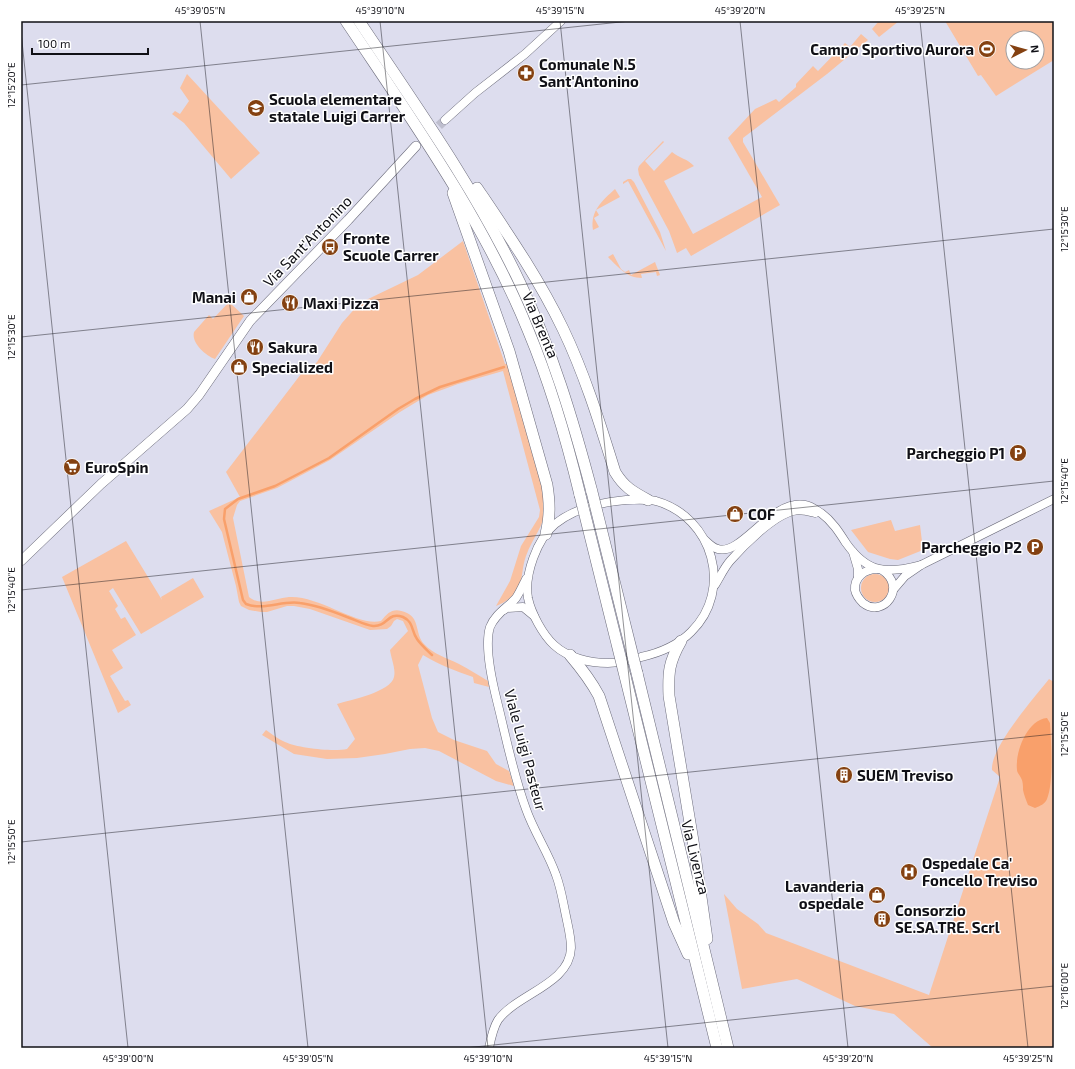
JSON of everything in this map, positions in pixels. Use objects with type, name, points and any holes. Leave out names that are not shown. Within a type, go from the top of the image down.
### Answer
[{"type":"highway","name":"Via Brenta","points":[[346,21],[445,170],[472,216],[510,288],[528,329],[551,388],[560,417],[625,676]]},
{"type":"highway","name":"Via Brenta","points":[[359,21],[410,96],[482,210],[538,323],[572,418],[637,673]]},
{"type":"highway","points":[[410,96],[421,107],[511,238],[538,283],[563,329],[579,365],[615,472],[621,482],[630,491],[648,500]]},
{"type":"highway","points":[[445,170],[509,351],[545,478],[550,508],[550,516],[546,534]]},
{"type":"highway","points":[[681,641],[670,665],[668,675],[669,696],[704,916],[706,982]]},
{"type":"highway","points":[[570,655],[585,673],[598,696],[674,923],[706,982]]},
{"type":"highway","name":"Via Livenza","points":[[637,673],[706,982],[717,1048]]},
{"type":"highway","name":"Via Livenza","points":[[625,676],[706,982],[728,1048]]},
{"type":"main road","name":"Via Sant'Antonino","points":[[21,561],[101,484],[188,409],[200,395],[250,321],[348,220],[416,146]]},
{"type":"street","points":[[444,120],[475,93],[525,54],[561,21]]},
{"type":"street","points":[[893,590],[905,576],[921,564],[1054,499]]},
{"type":"street","points":[[715,584],[712,557],[705,540],[696,526],[684,516],[664,505],[648,500],[617,501],[588,508],[563,519],[554,525],[537,548],[529,574],[528,598],[543,632],[554,646],[570,655],[589,661],[608,663],[646,656],[681,641],[692,632],[705,615],[715,584],[729,562],[768,525],[792,511],[810,511],[825,516]]},
{"type":"street","points":[[705,540],[714,548],[720,550],[734,546],[774,514],[787,506],[808,505],[825,516],[838,530],[852,552],[858,569],[855,590],[857,596],[866,605],[872,607],[878,607],[884,604],[892,596],[893,584],[891,578],[867,564],[852,552]]},
{"type":"street","points":[[858,577],[866,570],[898,570],[921,564]]},
{"type":"street","name":"Viale Luigi Pasteur","points":[[489,1048],[492,1032],[499,1019],[512,1006],[552,980],[562,971],[570,958],[571,947],[570,934],[559,882],[523,802],[495,693],[489,656],[488,635],[494,619],[516,597],[529,574]]},
{"type":"street","points":[[501,612],[507,608],[523,608],[536,618]]},
{"type":"shaded area","points":[[879,21],[899,21],[879,37],[872,29]]},
{"type":"shaded area","name":"Campo Sportivo Aurora","points":[[945,21],[1054,21],[1054,60],[1045,66],[1045,30],[1005,30],[1005,70],[1038,70],[996,96],[981,75],[978,76]]},
{"type":"shaded area","points":[[861,34],[868,40],[827,74],[743,138],[743,142],[780,205],[691,256],[686,248],[677,253],[669,231],[639,175],[639,166],[663,141],[664,142],[645,161],[654,171],[672,152],[694,166],[664,181],[693,234],[762,197],[728,138],[755,109],[776,99],[779,102],[796,87],[796,84],[813,66],[818,71],[845,43],[850,47]]},
{"type":"shaded area","points":[[187,74],[260,153],[231,179],[184,123],[172,114],[175,111],[180,114],[189,101],[180,88]]},
{"type":"shaded area","points":[[631,179],[634,182],[660,232],[666,251],[628,181],[623,184],[623,182]]},
{"type":"shaded area","points":[[615,189],[620,197],[596,210],[602,202]]},
{"type":"shaded area","points":[[596,210],[599,215],[594,218],[599,227],[593,230],[593,217]]},
{"type":"shaded area","points":[[463,241],[505,364],[508,364],[546,497],[543,521],[529,548],[521,581],[514,595],[496,606],[510,581],[521,546],[539,517],[540,510],[503,371],[458,384],[428,395],[400,412],[330,460],[277,488],[240,501],[237,505],[233,518],[249,597],[254,600],[264,602],[289,597],[301,598],[325,605],[361,620],[372,622],[381,621],[389,612],[395,610],[402,611],[414,619],[419,636],[424,644],[436,653],[463,666],[488,681],[489,687],[474,683],[473,677],[441,665],[423,655],[418,665],[432,718],[438,732],[454,740],[487,751],[496,764],[509,771],[514,786],[496,781],[439,751],[425,748],[357,758],[327,759],[294,754],[262,735],[266,730],[282,741],[298,746],[325,750],[347,749],[355,739],[337,704],[369,695],[386,687],[391,682],[394,677],[394,671],[390,650],[408,631],[403,621],[397,619],[387,629],[370,630],[310,609],[294,606],[287,606],[267,612],[261,612],[249,610],[241,606],[222,532],[209,511],[240,497],[226,472],[301,374],[305,374],[317,362],[342,323],[358,305],[418,275]]},
{"type":"shaded area","points":[[613,254],[621,269],[625,272],[629,270],[631,275],[655,262],[660,275],[657,276],[656,272],[641,274],[642,278],[637,278],[627,274],[623,271],[615,264],[608,257]]},
{"type":"shaded area","points":[[229,302],[244,316],[215,359],[204,352],[197,345],[194,332],[209,315],[213,319]]},
{"type":"shaded area","points":[[891,520],[895,531],[920,525],[923,550],[898,560],[890,559],[868,552],[851,530]]},
{"type":"shaded area","points":[[126,541],[162,600],[161,597],[193,578],[204,597],[141,634],[113,588],[109,591],[118,606],[115,609],[121,619],[125,617],[136,635],[112,650],[123,668],[110,676],[125,701],[128,700],[131,705],[118,713],[62,577]]},
{"type":"shaded area","points":[[875,574],[885,578],[889,588],[885,598],[875,602],[865,598],[861,588],[865,578]]},
{"type":"shaded area","points":[[1049,679],[1054,682],[1054,956],[1052,961],[1054,977],[1054,1048],[933,1048],[894,1014],[855,1006],[797,979],[742,989],[724,894],[737,909],[758,924],[766,933],[929,995],[1000,777],[992,770],[993,761],[998,749],[1014,723]]},
{"type":"shaded area","points":[[1047,718],[1050,723],[1052,761],[1051,782],[1046,801],[1042,805],[1035,808],[1028,805],[1023,792],[1022,781],[1017,771],[1018,755],[1020,746],[1028,731],[1034,724]]},
{"type":"waterway","points":[[432,655],[415,636],[409,621],[403,617],[390,617],[382,624],[373,626],[363,624],[324,608],[306,604],[293,602],[266,606],[253,606],[246,604],[243,600],[224,519],[225,509],[238,499],[275,486],[329,458],[398,409],[415,399],[440,387],[504,367]]},
{"type":"tunnel","points":[[429,135],[445,120]]},
{"type":"place","name":"Campo Sportivo Aurora","points":[[987,49]]},
{"type":"place","name":"Comunale N.5 Sant'Antonino","points":[[526,73]]},
{"type":"place","name":"Scuola elementare statale Luigi Carrer","points":[[256,108]]},
{"type":"place","name":"Fronte Scuole Carrer","points":[[330,247]]},
{"type":"place","name":"Manai","points":[[249,297]]},
{"type":"place","name":"Maxi Pizza","points":[[290,303]]},
{"type":"place","name":"Sakura","points":[[255,347]]},
{"type":"place","name":"Specialized","points":[[239,367]]},
{"type":"place","name":"Parcheggio P1","points":[[1018,453]]},
{"type":"place","name":"EuroSpin","points":[[72,467]]},
{"type":"place","name":"COF","points":[[735,514]]},
{"type":"place","name":"Parcheggio P2","points":[[1035,547]]},
{"type":"place","name":"SUEM Treviso","points":[[844,775]]},
{"type":"place","name":"Ospedale Ca' Foncello Treviso","points":[[909,872]]},
{"type":"place","name":"Lavanderia ospedale","points":[[877,895]]},
{"type":"place","name":"Consorzio SE.SA.TRE. Scrl","points":[[882,919]]}]
